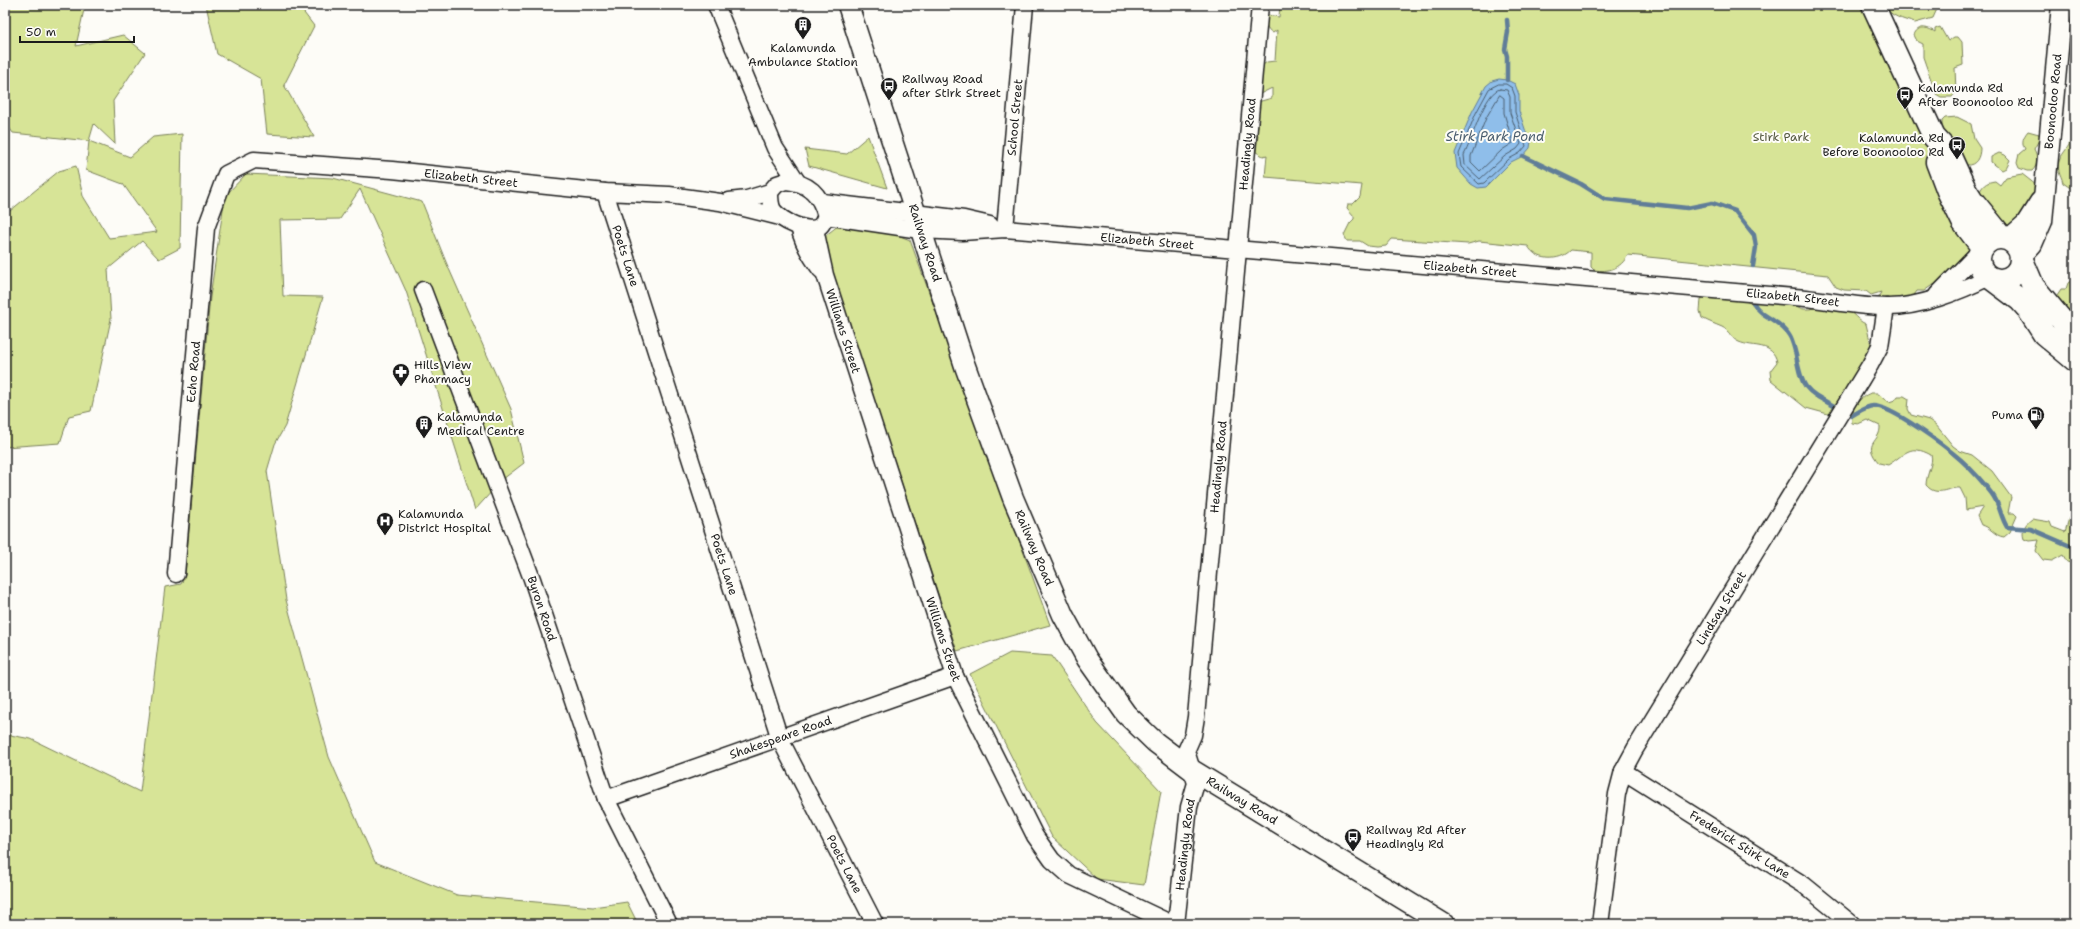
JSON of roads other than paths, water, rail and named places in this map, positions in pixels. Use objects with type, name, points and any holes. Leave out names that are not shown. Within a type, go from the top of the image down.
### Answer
[{"type":"main road","points":[[1872,5],[1934,137],[1948,152],[1972,200],[2013,248],[2033,286],[2075,336]]},
{"type":"main road","points":[[1934,137],[1936,157],[1948,191],[1963,222],[1981,249]]},
{"type":"main road","points":[[1991,278],[2006,280],[2012,277],[2020,266],[2013,248],[1993,239],[1981,249],[1979,256],[1981,268],[1991,278],[2020,300],[2028,309],[2044,334],[2075,360]]},
{"type":"street","points":[[716,5],[775,148],[798,182]]},
{"type":"street","name":"Railway Road","points":[[848,5],[917,222],[965,366],[1013,498],[1063,615],[1087,659],[1126,714],[1155,742],[1192,770],[1444,924]]},
{"type":"street","name":"School Street","points":[[1006,229],[1025,5]]},
{"type":"street","name":"Headingly Road","points":[[1176,924],[1189,807],[1196,783],[1186,751],[1193,735],[1196,717],[1260,5]]},
{"type":"street","name":"Boonooloo Road","points":[[2013,248],[2042,199],[2062,5]]},
{"type":"street","points":[[773,188],[786,182],[798,182],[809,187],[824,209],[821,226],[807,228],[780,217],[773,210],[773,188],[775,148]]},
{"type":"street","name":"Elizabeth Street","points":[[226,174],[254,160],[392,170],[605,192],[669,195],[720,202],[780,217]]},
{"type":"street","name":"Echo Road","points":[[176,574],[206,228],[226,174]]},
{"type":"street","name":"Elizabeth Street","points":[[720,202],[747,199],[773,188]]},
{"type":"street","name":"Poets Lane","points":[[605,192],[780,739],[875,924]]},
{"type":"street","name":"Elizabeth Street","points":[[824,209],[917,222],[962,232],[1006,229],[1806,298],[1886,307],[1903,306],[1933,298],[1991,278]]},
{"type":"street","name":"Williams Street","points":[[807,228],[802,238],[812,258],[825,275],[955,676],[1035,836],[1052,860],[1069,875],[1172,924]]},
{"type":"street","points":[[1933,298],[1981,249]]},
{"type":"street","name":"Byron Road","points":[[424,290],[532,579],[606,799],[669,924]]},
{"type":"street","name":"Lindsay Street","points":[[1600,924],[1616,794],[1623,770],[1634,749],[1870,365],[1880,346],[1886,307]]},
{"type":"street","name":"Shakespeare Road","points":[[606,799],[780,739],[955,676]]},
{"type":"street","name":"Frederick Stirk Lane","points":[[1623,770],[1804,885],[1852,924]]},
{"type":"water","name":"Stirk Park Pond","points":[[1499,79],[1507,80],[1515,84],[1519,95],[1519,111],[1527,135],[1531,141],[1530,148],[1523,156],[1511,162],[1486,187],[1478,188],[1471,184],[1457,168],[1455,153],[1472,112],[1486,86],[1492,81]]},
{"type":"waterway","points":[[1507,20],[1508,32],[1505,49],[1507,56],[1507,80]]},
{"type":"waterway","points":[[1523,156],[1581,184],[1605,199],[1687,208],[1712,203],[1735,211],[1754,235],[1756,247],[1753,266]]},
{"type":"waterway","points":[[1753,302],[1761,312],[1780,325],[1789,335],[1792,340],[1800,375],[1806,387],[1811,392],[1834,406]]},
{"type":"waterway","points":[[1851,416],[1865,408],[1873,406],[1893,412],[1905,419],[1961,460],[1973,472],[1995,498],[2007,527],[2031,529],[2075,548]]},
{"type":"place","name":"Kalamunda Ambulance Station","points":[[803,40]]},
{"type":"place","name":"Railway Road after Stirk Street","points":[[889,101]]},
{"type":"place","name":"Kalamunda Rd After Boonooloo Rd","points":[[1905,110]]},
{"type":"place","name":"Kalamunda Rd Before Boonooloo Rd","points":[[1957,160]]},
{"type":"place","name":"Hills View Pharmacy","points":[[401,387]]},
{"type":"place","name":"Puma","points":[[2036,430]]},
{"type":"place","name":"Kalamunda Medical Centre","points":[[424,439]]},
{"type":"place","name":"Kalamunda District Hospital","points":[[385,536]]},
{"type":"place","name":"Railway Rd After Headingly Rd","points":[[1353,852]]},
{"type":"park label","name":"Stirk Park","points":[[1781,137]]}]
